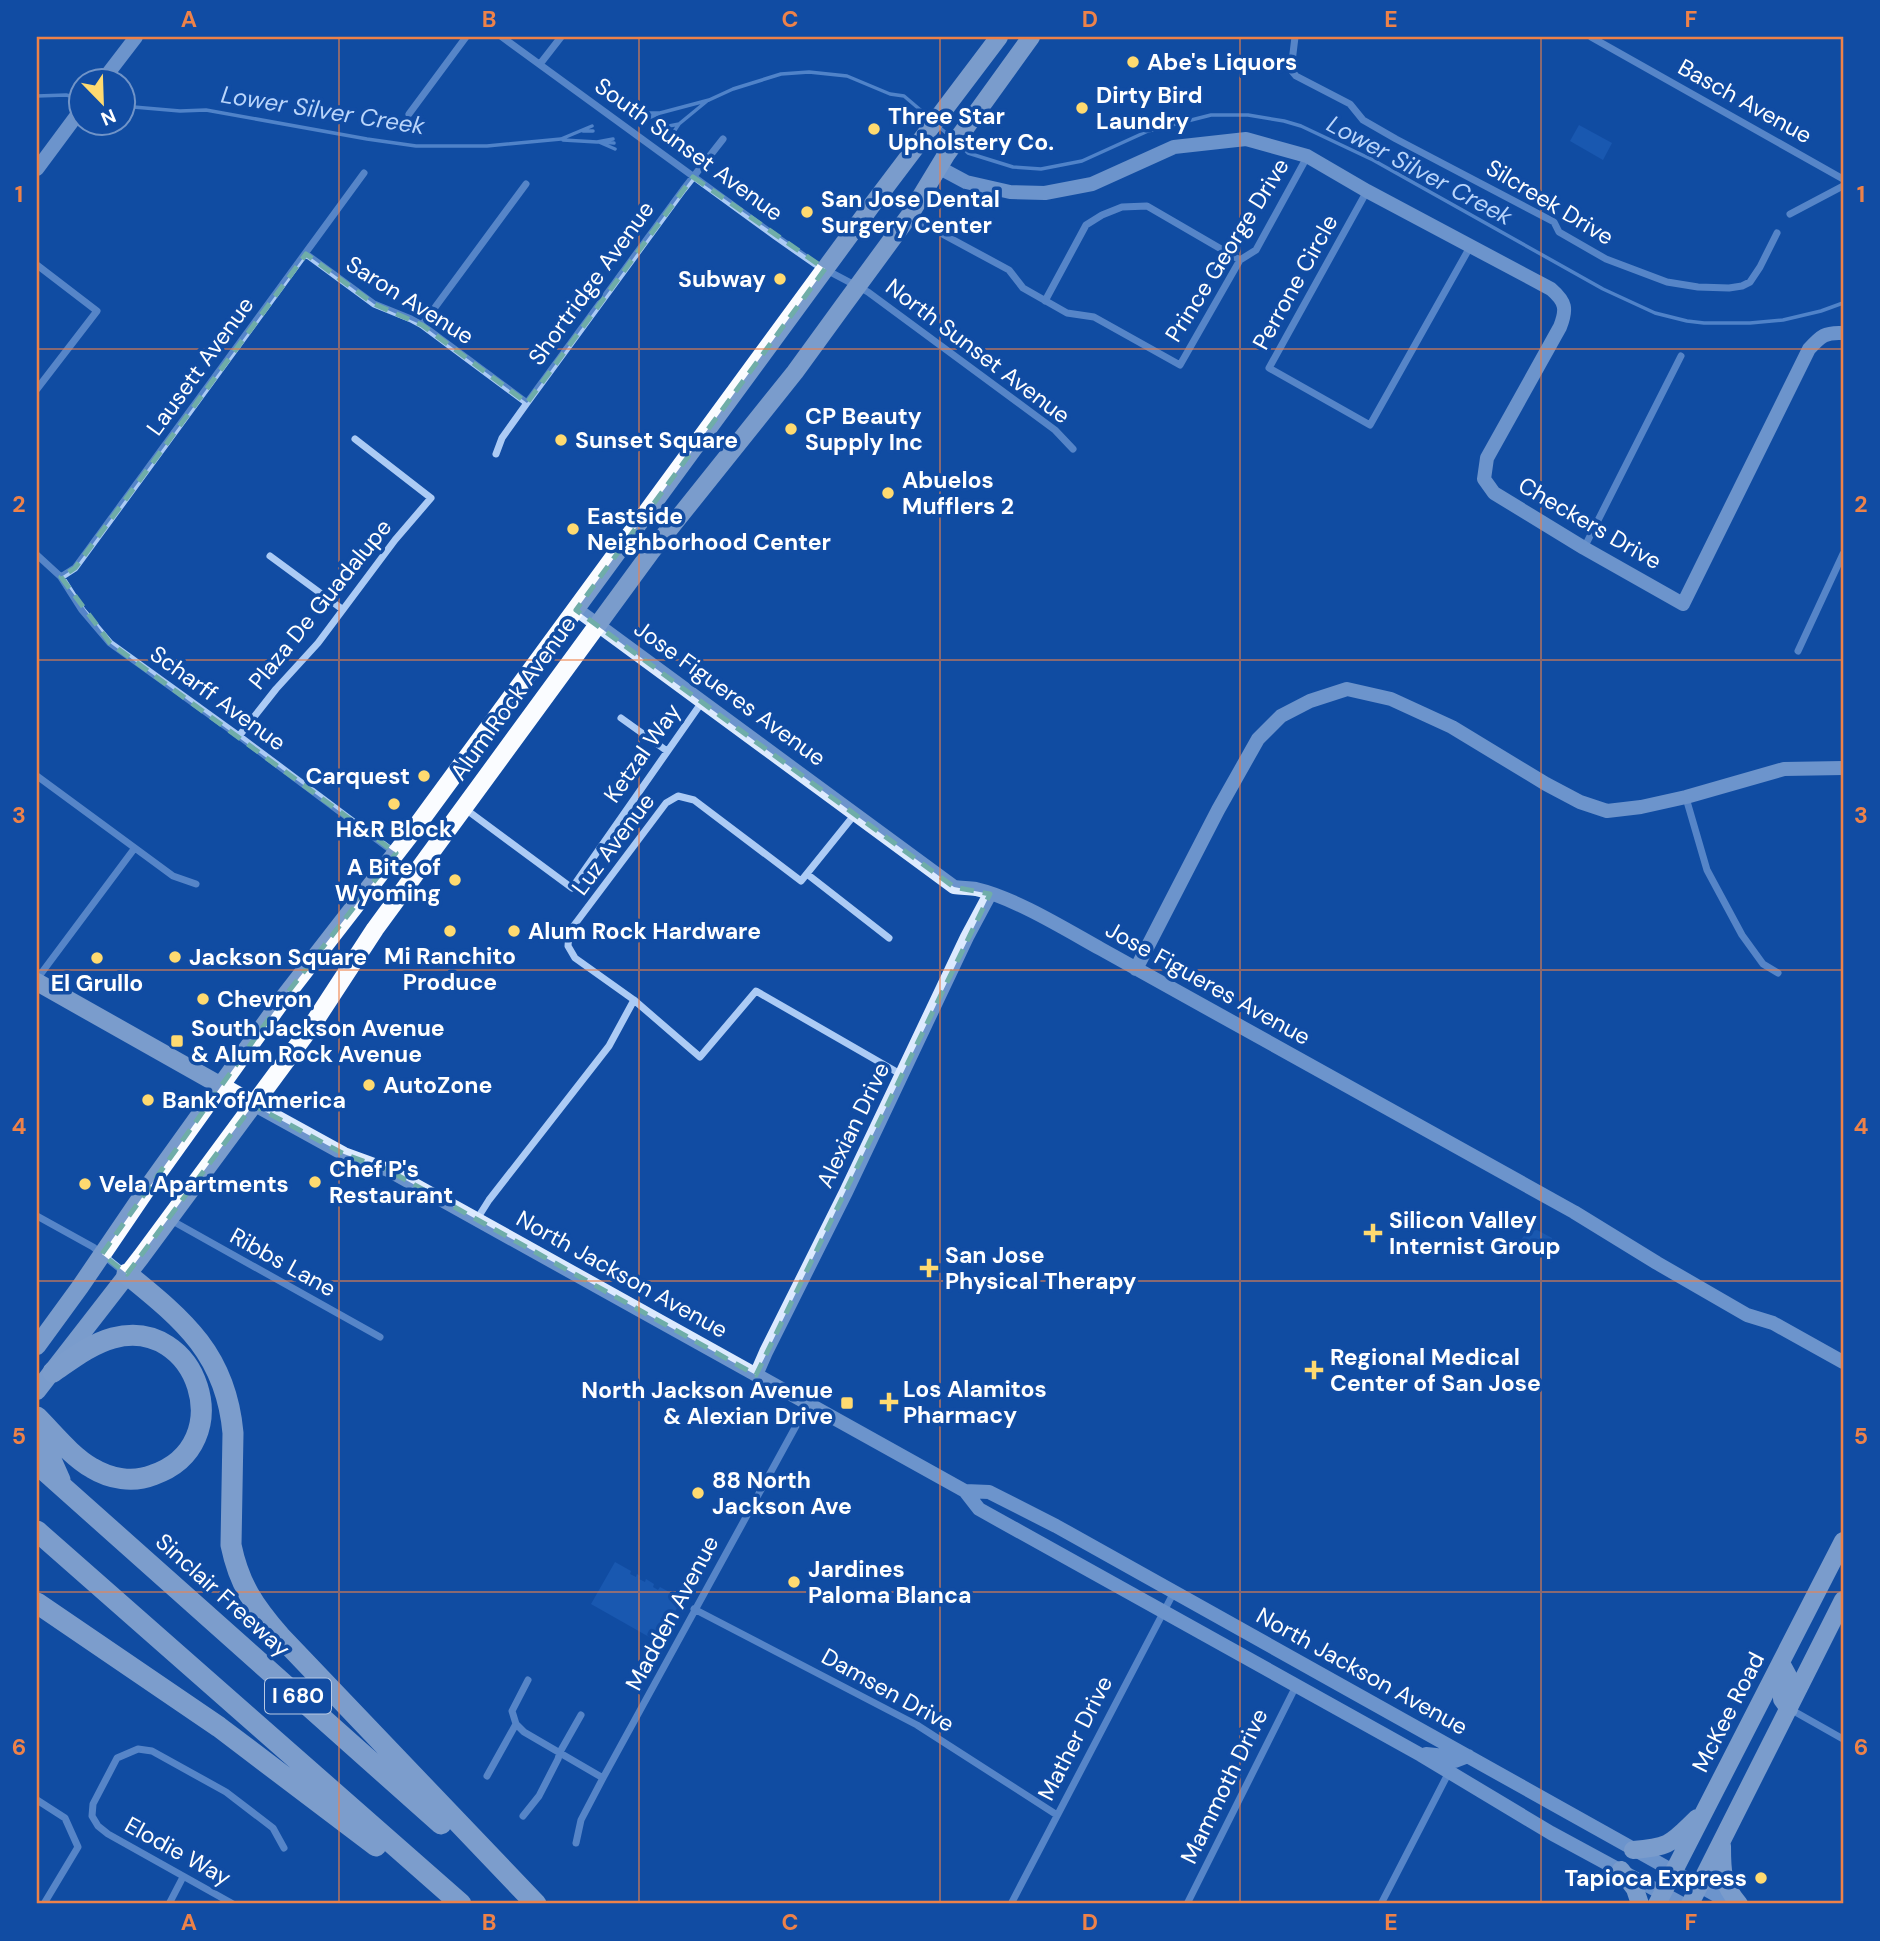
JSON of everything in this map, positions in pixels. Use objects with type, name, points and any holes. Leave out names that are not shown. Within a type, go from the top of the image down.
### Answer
[{"type":"highway","points":[[128,1274],[197,1337],[213,1360],[225,1388],[234,1441],[231,1545],[234,1563],[248,1594],[280,1636],[534,1904]]},
{"type":"highway","points":[[37,1417],[91,1468],[122,1479],[149,1477],[163,1472],[187,1453],[201,1426],[200,1398],[188,1367],[169,1346],[145,1336],[112,1338],[90,1347],[44,1382]]},
{"type":"highway","points":[[37,1442],[48,1453],[64,1488]]},
{"type":"highway","name":"Sinclair Freeway","points":[[37,1464],[534,1904]]},
{"type":"highway","name":"I 680","points":[[37,1531],[461,1904]]},
{"type":"highway","points":[[37,1545],[70,1559]]},
{"type":"highway","points":[[37,1603],[219,1727],[453,1904]]},
{"type":"main road","name":"Alum Rock Avenue","points":[[37,1346],[314,958],[396,853],[999,37]]},
{"type":"main road","name":"Alum Rock Avenue","points":[[44,1382],[128,1274],[311,1027],[375,929],[651,552],[795,372],[909,216],[942,161],[1031,37]]},
{"type":"main road","points":[[37,981],[253,1104]]},
{"type":"main road","name":"McKee Road","points":[[1660,1899],[1843,1541]]},
{"type":"main road","points":[[1690,1904],[1843,1600]]},
{"type":"main road","points":[[1781,1663],[1788,1676],[1782,1689],[1782,1699],[1789,1709]]},
{"type":"main road","points":[[1633,1850],[1656,1848],[1671,1843],[1705,1811]]},
{"type":"main road","points":[[1721,1841],[1724,1880],[1739,1904]]},
{"type":"main road","points":[[1621,1870],[1635,1889],[1640,1904]]},
{"type":"street","points":[[114,66],[136,37]]},
{"type":"street","points":[[409,114],[466,37]]},
{"type":"street","name":"South Sunset Avenue","points":[[502,37],[815,264],[857,286]]},
{"type":"street","points":[[540,64],[561,37]]},
{"type":"street","name":"Silcreek Drive","points":[[1295,37],[1291,70],[1296,76],[1350,104],[1363,120],[1396,139],[1554,222],[1559,232],[1606,259],[1667,282],[1729,288],[1750,282],[1777,233]]},
{"type":"street","name":"Basch Avenue","points":[[1591,37],[1843,179]]},
{"type":"street","points":[[37,169],[66,130]]},
{"type":"street","name":"Shortridge Avenue","points":[[496,454],[502,438],[527,403],[723,139]]},
{"type":"street","name":"Checkers Drive","points":[[942,161],[966,182],[1010,192],[1045,193],[1091,184],[1174,147],[1246,139],[1307,156],[1551,289],[1560,297],[1564,306],[1560,327],[1487,458],[1484,479],[1494,494],[1683,604],[1809,349],[1819,337],[1831,332],[1843,333]]},
{"type":"street","name":"Prince George Drive","points":[[1045,301],[1066,313],[1094,317],[1180,365],[1240,260],[1256,250],[1307,156]]},
{"type":"street","name":"Lausett Avenue","points":[[61,577],[75,568],[364,173]]},
{"type":"street","points":[[422,325],[526,184]]},
{"type":"street","points":[[1790,214],[1843,186]]},
{"type":"street","name":"Perrone Circle","points":[[1367,191],[1269,368],[1370,425],[1470,247]]},
{"type":"street","points":[[909,216],[1009,270],[1023,288],[1045,301],[1086,225],[1122,207],[1147,206],[1240,260]]},
{"type":"street","name":"Saron Avenue","points":[[306,254],[374,304],[422,325],[527,403]]},
{"type":"street","points":[[37,265],[97,311],[37,389]]},
{"type":"street","name":"North Sunset Avenue","points":[[857,286],[1055,430],[1073,449]]},
{"type":"street","points":[[1584,548],[1681,356]]},
{"type":"street","name":"Plaza De Guadalupe","points":[[239,736],[276,689],[318,643],[395,540],[431,498],[355,439]]},
{"type":"street","points":[[1798,651],[1843,554]]},
{"type":"street","name":"Scharff Avenue","points":[[37,555],[61,577],[82,610],[110,643],[396,853]]},
{"type":"street","points":[[270,556],[342,609]]},
{"type":"street","name":"Jose Figueres Avenue","points":[[576,609],[954,887],[975,889],[1024,908],[1574,1212],[1746,1315],[1773,1323],[1843,1362]]},
{"type":"street","points":[[1136,969],[1258,738],[1281,716],[1310,701],[1347,689],[1391,699],[1452,727],[1546,784],[1580,802],[1607,811],[1686,797],[1784,769],[1843,768]]},
{"type":"street","name":"Ketzal Way","points":[[463,808],[572,888],[702,702]]},
{"type":"street","points":[[621,718],[667,751]]},
{"type":"street","points":[[37,776],[173,876],[196,884]]},
{"type":"street","name":"Luz Avenue","points":[[889,938],[807,874],[801,881],[694,800],[678,796],[666,803],[569,932],[568,946],[575,958],[634,1000],[700,1057],[756,991],[903,1075]]},
{"type":"street","points":[[1686,797],[1707,870],[1741,936],[1763,964],[1778,972]]},
{"type":"street","points":[[807,874],[855,813]]},
{"type":"street","points":[[37,981],[134,849]]},
{"type":"street","name":"Alexian Drive","points":[[756,1375],[990,894]]},
{"type":"street","points":[[477,1220],[489,1200],[609,1046],[634,1000]]},
{"type":"street","name":"North Jackson Avenue","points":[[253,1104],[344,1154],[388,1170],[965,1491],[979,1509],[1450,1771],[1551,1833],[1621,1870],[1660,1899],[1682,1904]]},
{"type":"street","points":[[37,1216],[83,1241],[128,1274]]},
{"type":"street","name":"Ribbs Lane","points":[[169,1219],[380,1337]]},
{"type":"street","name":"Madden Avenue","points":[[576,1843],[582,1820],[603,1778],[808,1404]]},
{"type":"street","name":"North Jackson Avenue","points":[[965,1491],[989,1492],[1056,1526],[1732,1904]]},
{"type":"street","name":"Mather Drive","points":[[1011,1904],[1174,1591]]},
{"type":"street","name":"Damsen Drive","points":[[694,1609],[917,1725],[1057,1815]]},
{"type":"street","points":[[528,1680],[512,1711],[516,1724],[524,1732],[603,1778]]},
{"type":"street","name":"Mammoth Drive","points":[[1187,1904],[1296,1685]]},
{"type":"street","points":[[1789,1709],[1843,1739]]},
{"type":"street","points":[[523,1816],[539,1796],[581,1715]]},
{"type":"street","points":[[487,1776],[516,1724]]},
{"type":"street","name":"Elodie Way","points":[[233,1904],[98,1826],[92,1815],[93,1804],[117,1758],[138,1749],[152,1751],[226,1792],[272,1828],[284,1848]]},
{"type":"street","points":[[1421,1755],[1431,1753],[1455,1761],[1468,1756]]},
{"type":"street","points":[[1381,1904],[1450,1771]]},
{"type":"street","points":[[37,1800],[65,1818],[78,1847],[46,1902]]},
{"type":"street","points":[[169,1904],[183,1877]]},
{"type":"highlighted area","points":[[693,177],[825,269],[576,610],[954,887],[990,894],[756,1375],[388,1170],[344,1154],[253,1105],[127,1274],[102,1254],[285,996],[396,853],[110,643],[61,577],[75,568],[306,254],[374,304],[422,325],[527,403]]},
{"type":"shaded area","points":[[1579,125],[1612,143],[1603,160],[1570,141]]},
{"type":"shaded area","points":[[1537,1230],[1552,1238],[1554,1253],[1544,1257],[1534,1256],[1522,1246],[1520,1241],[1527,1232]]},
{"type":"shaded area","points":[[615,1562],[631,1571],[630,1574],[636,1577],[637,1574],[639,1579],[645,1582],[646,1579],[654,1584],[653,1587],[658,1590],[660,1587],[682,1599],[658,1642],[591,1604]]},
{"type":"waterway","name":"Lower Silver Creek","points":[[649,118],[781,74],[809,72],[847,76],[890,94],[904,96],[931,119]]},
{"type":"waterway","name":"Lower Silver Creek","points":[[37,96],[66,95]]},
{"type":"waterway","name":"Lower Silver Creek","points":[[669,126],[679,124],[707,101]]},
{"type":"waterway","name":"Lower Silver Creek","points":[[136,107],[206,110],[416,146],[487,146],[561,139],[592,126]]},
{"type":"waterway","name":"Lower Silver Creek","points":[[647,113],[659,113]]},
{"type":"waterway","name":"Lower Silver Creek","points":[[960,145],[968,153],[1013,167],[1041,169],[1082,161],[1148,131],[1211,115],[1248,115],[1284,121],[1301,126],[1373,160],[1603,289],[1655,313],[1704,323],[1750,323],[1783,320],[1843,303]]},
{"type":"waterway","name":"Lower Silver Creek","points":[[671,136],[679,124]]},
{"type":"waterway","name":"Lower Silver Creek","points":[[939,127],[952,138]]},
{"type":"waterway","name":"Lower Silver Creek","points":[[583,131],[593,131]]},
{"type":"waterway","name":"Lower Silver Creek","points":[[563,140],[597,142],[613,139]]},
{"type":"waterway","name":"Lower Silver Creek","points":[[599,142],[615,149]]},
{"type":"waterway","name":"Lower Silver Creek","points":[[603,142],[614,143]]},
{"type":"place","name":"Abe's Liquors","points":[[1133,62]]},
{"type":"place","name":"Dirty Bird Laundry","points":[[1082,108]]},
{"type":"place","name":"Three Star Upholstery Co.","points":[[874,129]]},
{"type":"place","name":"San Jose Dental Surgery Center","points":[[807,212]]},
{"type":"place","name":"Subway","points":[[780,279]]},
{"type":"place","name":"CP Beauty Supply Inc","points":[[791,429]]},
{"type":"place","name":"Sunset Square","points":[[561,440]]},
{"type":"place","name":"Abuelos Mufflers 2","points":[[888,493]]},
{"type":"place","name":"Eastside Neighborhood Center","points":[[573,529]]},
{"type":"place","name":"Carquest","points":[[424,776]]},
{"type":"place","name":"H&R Block","points":[[394,804]]},
{"type":"place","name":"A Bite of Wyoming","points":[[455,880]]},
{"type":"place","name":"Mi Ranchito Produce","points":[[450,931]]},
{"type":"place","name":"Alum Rock Hardware","points":[[514,931]]},
{"type":"place","name":"Jackson Square","points":[[175,957]]},
{"type":"place","name":"El Grullo","points":[[97,958]]},
{"type":"place","name":"Chevron","points":[[203,999]]},
{"type":"place","name":"South Jackson Avenue & Alum Rock Avenue","points":[[177,1041]]},
{"type":"place","name":"AutoZone","points":[[369,1085]]},
{"type":"place","name":"Bank of America","points":[[148,1100]]},
{"type":"place","name":"Chef P's Restaurant","points":[[315,1182]]},
{"type":"place","name":"Vela Apartments","points":[[85,1184]]},
{"type":"place","name":"Silicon Valley Internist Group","points":[[1373,1233]]},
{"type":"place","name":"San Jose Physical Therapy","points":[[929,1268]]},
{"type":"place","name":"Regional Medical Center of San Jose","points":[[1314,1370]]},
{"type":"place","name":"Los Alamitos Pharmacy","points":[[889,1402]]},
{"type":"place","name":"North Jackson Avenue & Alexian Drive","points":[[847,1403]]},
{"type":"place","name":"88 North Jackson Ave","points":[[698,1493]]},
{"type":"place","name":"Jardines Paloma Blanca","points":[[794,1582]]},
{"type":"place","name":"Tapioca Express","points":[[1761,1878]]}]
